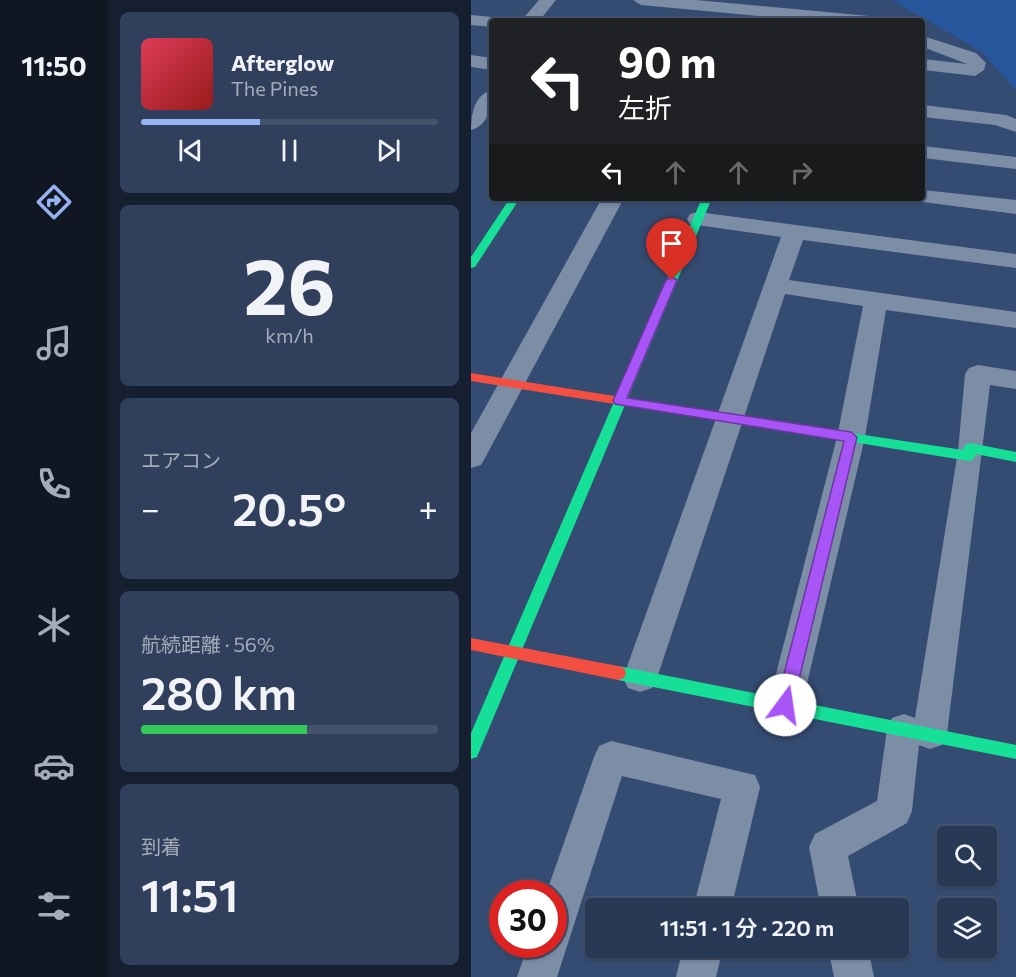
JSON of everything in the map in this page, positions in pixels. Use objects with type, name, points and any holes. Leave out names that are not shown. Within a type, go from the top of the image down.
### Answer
[{"type":"street","points":[[533,18],[548,0]]},
{"type":"street","points":[[641,0],[835,18]]},
{"type":"street","points":[[865,0],[878,18]]},
{"type":"street","points":[[471,20],[489,22]]},
{"type":"street","points":[[925,42],[970,57],[977,63],[975,70],[925,65]]},
{"type":"street","points":[[471,61],[489,64]]},
{"type":"street","points":[[471,124],[489,100]]},
{"type":"street","points":[[925,111],[999,119],[1016,126]]},
{"type":"street","points":[[925,152],[1016,164]]},
{"type":"street","points":[[925,196],[1016,207]]},
{"type":"street","points":[[475,252],[513,201]]},
{"type":"street","points":[[471,458],[611,201]]},
{"type":"street","points":[[471,752],[706,201]]},
{"type":"street","points":[[698,219],[1016,261]]},
{"type":"street","points":[[640,678],[732,419],[794,232]]},
{"type":"street","points":[[777,285],[1016,320]]},
{"type":"street","points":[[785,705],[851,437],[876,301]]},
{"type":"street","points":[[838,898],[828,847],[894,811],[917,732],[970,452],[978,374],[1016,380]]},
{"type":"street","points":[[471,377],[851,437],[1016,457]]},
{"type":"street","points":[[471,645],[1016,752]]},
{"type":"street","points":[[567,887],[611,757],[742,787],[715,898]]},
{"type":"street","points":[[537,977],[544,958]]},
{"type":"street","points":[[696,977],[701,958]]},
{"type":"street","points":[[850,958],[854,977]]},
{"type":"shaded area","points":[[892,0],[1016,0],[1016,90],[982,52]]},
{"type":"traffic: fast","points":[[471,265],[513,201]]},
{"type":"traffic: fast","points":[[471,752],[706,201]]},
{"type":"traffic: fast","points":[[759,423],[969,456],[970,448],[1016,457]]},
{"type":"traffic: fast","points":[[618,673],[1016,752]]},
{"type":"traffic: jam","points":[[471,377],[759,423]]},
{"type":"traffic: jam","points":[[471,644],[618,673]]},
{"type":"route","points":[[672,280],[619,401],[851,437],[785,705]]}]
